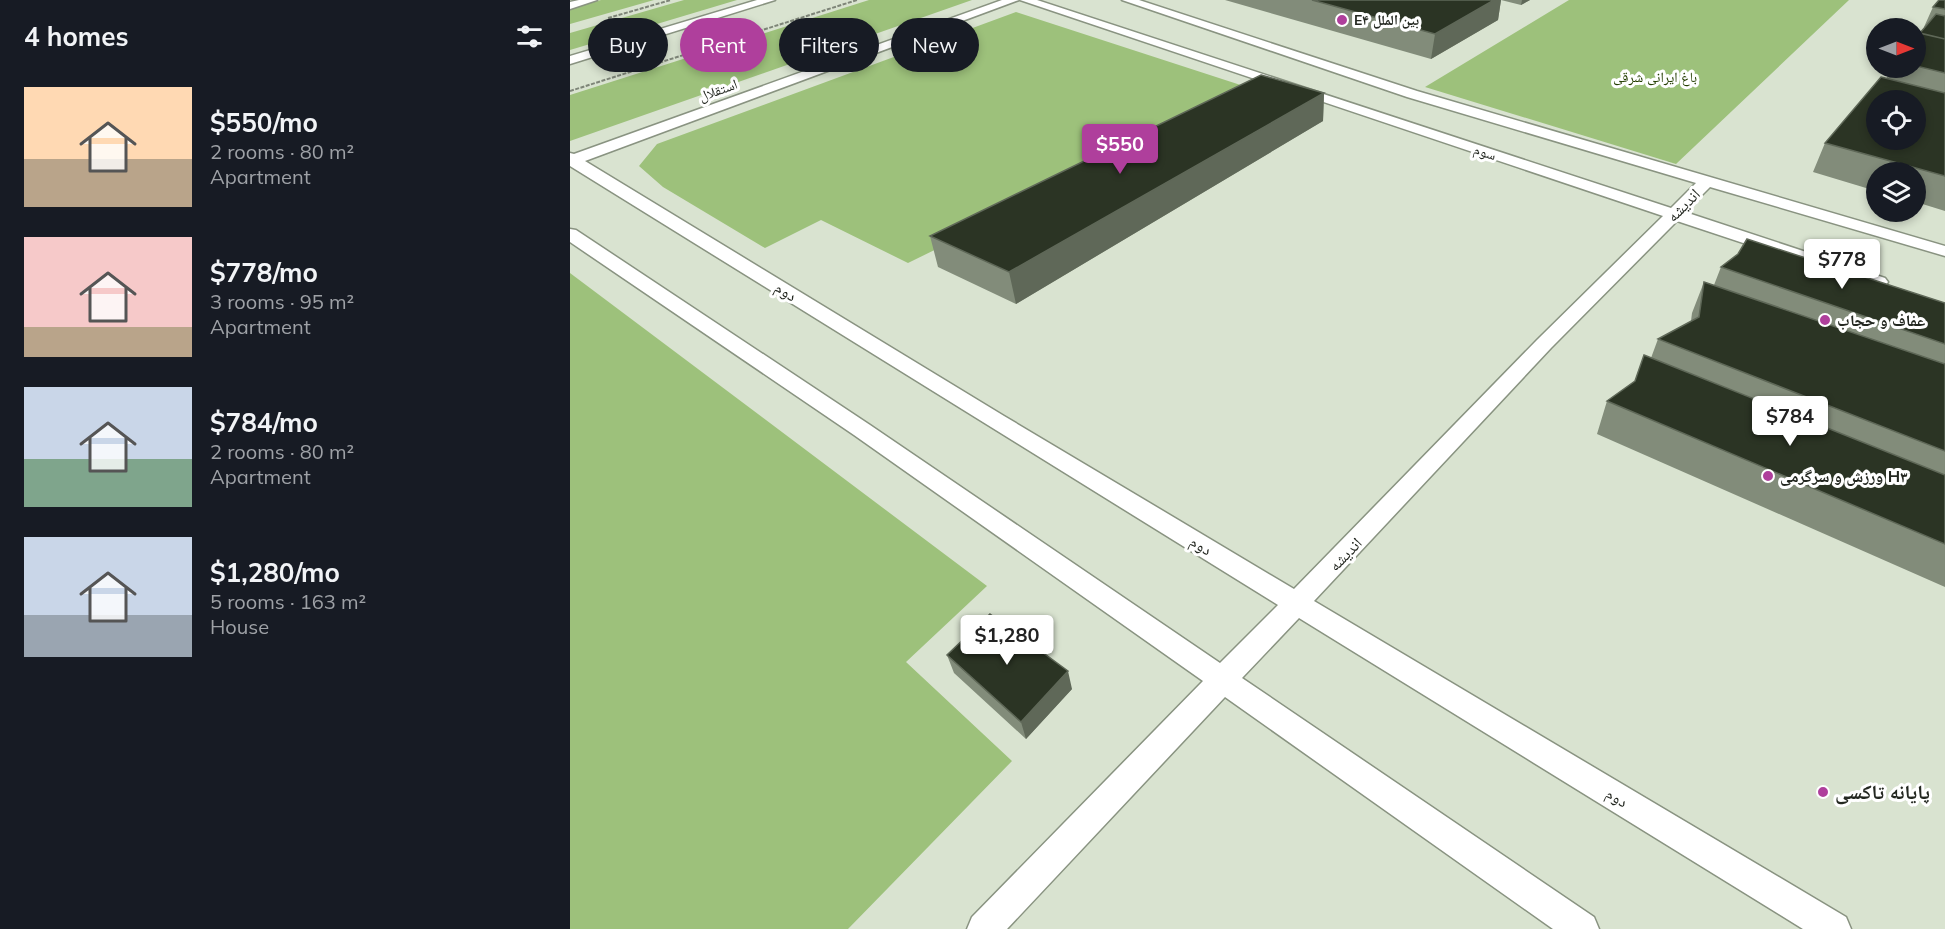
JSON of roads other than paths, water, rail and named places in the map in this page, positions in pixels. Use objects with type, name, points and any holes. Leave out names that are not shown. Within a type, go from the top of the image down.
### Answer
[{"type":"lane","points":[[570,6],[591,0]]},
{"type":"lane","points":[[570,60],[769,0]]},
{"type":"lane","name":"استقلال","points":[[571,160],[1013,0]]},
{"type":"lane","name":"سوم","points":[[1026,0],[1888,285]]},
{"type":"lane","points":[[1128,0],[1412,94],[1945,251]]},
{"type":"lane","name":"دوم","points":[[571,160],[1834,929]]},
{"type":"lane","name":"اندیشه","points":[[984,929],[1224,681],[1544,344],[1707,181]]},
{"type":"lane","points":[[570,234],[862,430],[1582,929]]},
{"type":"place","name":"E۴ بین الملل","points":[[1342,20]]},
{"type":"place","name":"عفاف و حجاب","points":[[1825,320]]},
{"type":"place","name":"ورزش و سرگرمی H۳","points":[[1768,476]]},
{"type":"place","name":"پایانه تاکسی","points":[[1823,792]]},
{"type":"park label","name":"باغ ایرانی شرقی","points":[[1655,77]]}]
